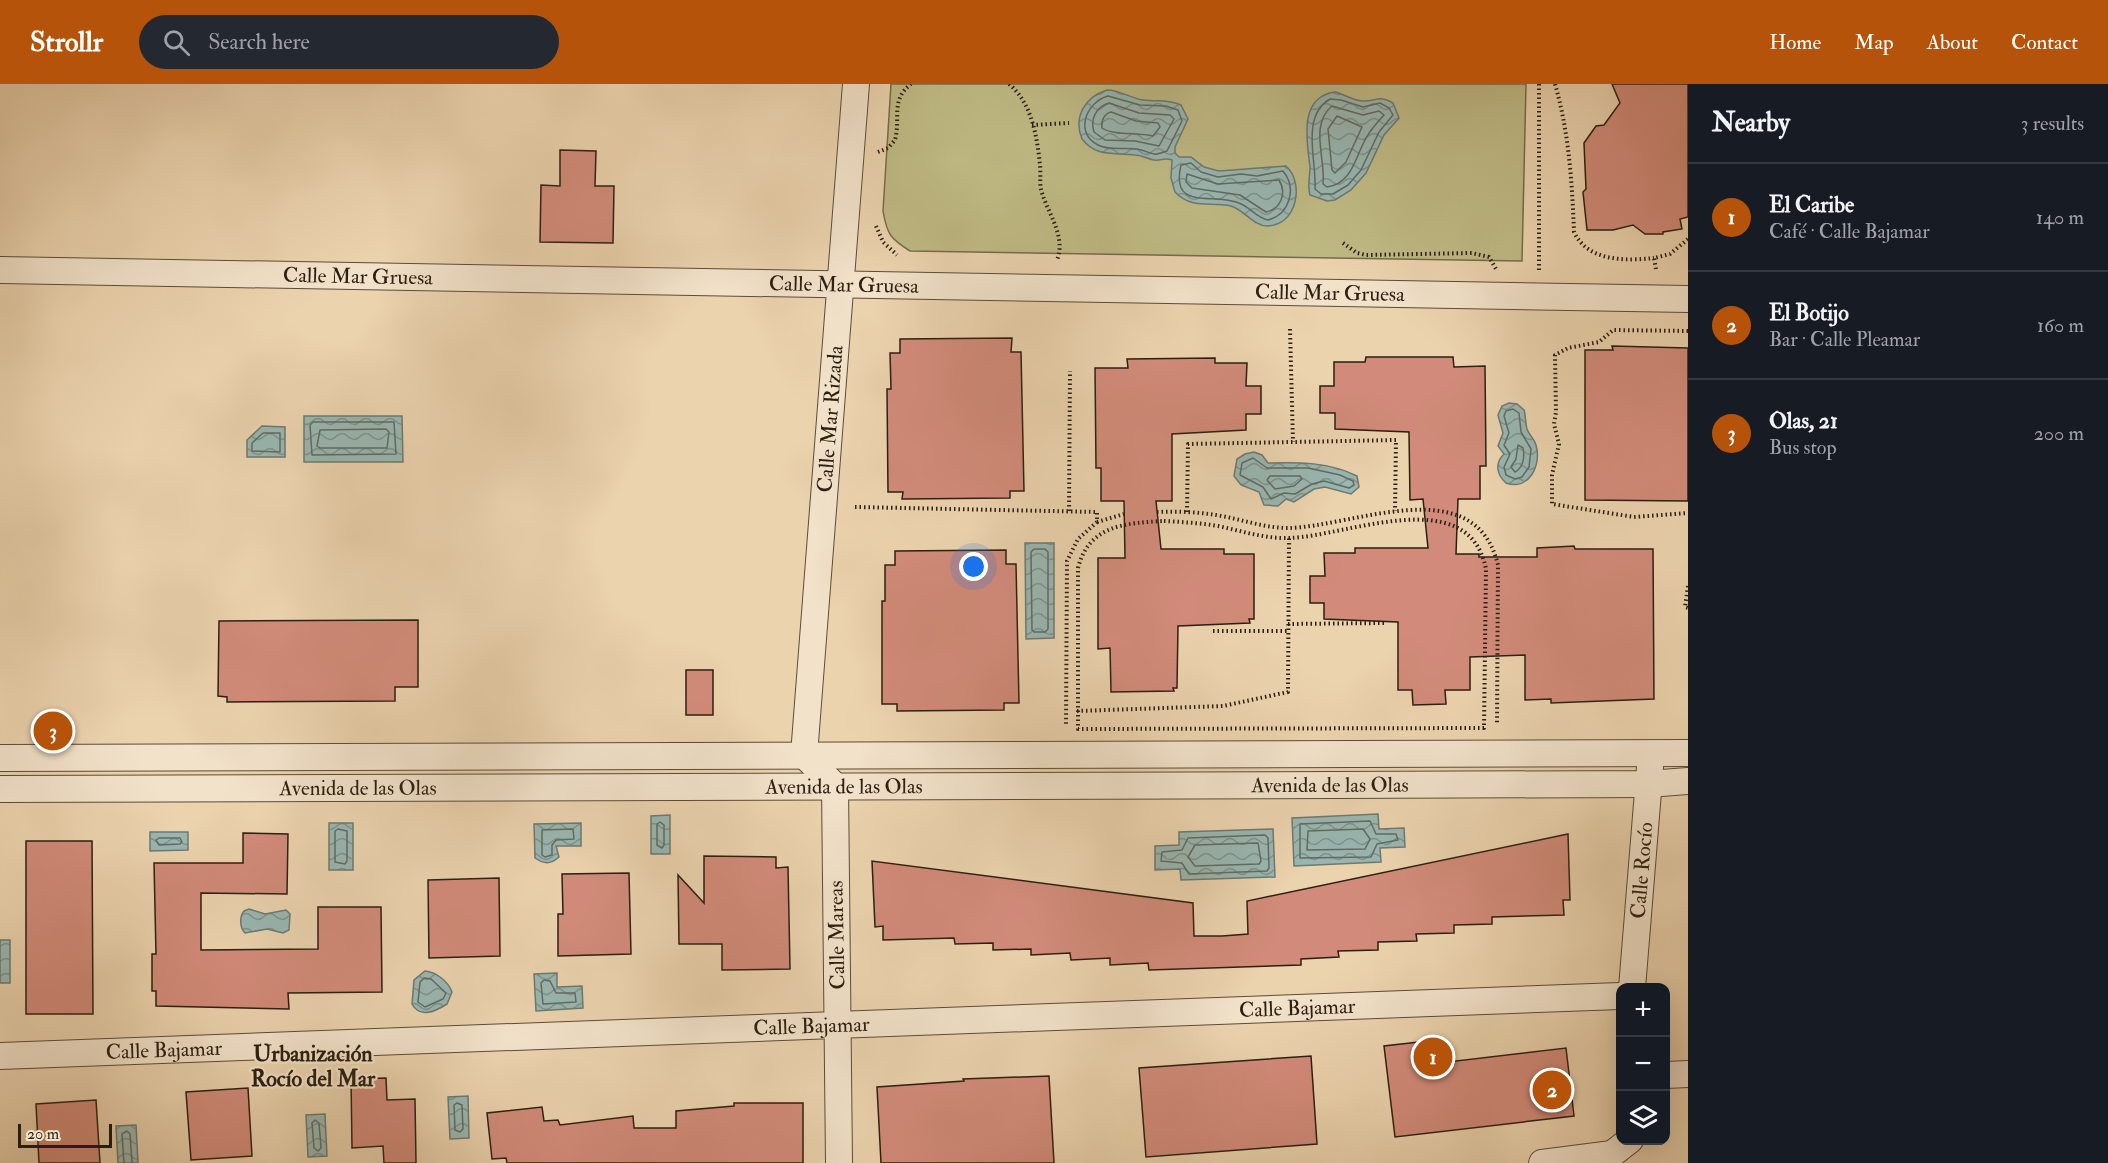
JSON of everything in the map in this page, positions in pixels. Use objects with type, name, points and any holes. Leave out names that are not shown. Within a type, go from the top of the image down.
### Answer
[{"type":"street","name":"Calle Mar Rizada","points":[[804,755],[856,84]]},
{"type":"street","name":"Calle Mar Gruesa","points":[[0,270],[1688,299]]},
{"type":"street","name":"Calle Rocío","points":[[1632,983],[1651,752]]},
{"type":"street","name":"Avenida de las Olas","points":[[0,758],[1688,753]]},
{"type":"street","points":[[804,755],[835,786]]},
{"type":"street","name":"Avenida de las Olas","points":[[0,789],[1648,784],[1688,782]]},
{"type":"street","name":"Calle Mareas","points":[[835,786],[839,1163]]},
{"type":"street","name":"Calle Bajamar","points":[[0,1056],[1616,996]]},
{"type":"street","points":[[1670,1076],[1688,1074]]},
{"type":"street","points":[[1542,1163],[1611,1154],[1623,1145]]},
{"type":"path","points":[[878,153],[888,148],[895,140],[896,106],[903,91],[910,84]]},
{"type":"path","points":[[1009,84],[1022,97],[1032,125],[1040,165],[1041,191],[1060,239],[1055,264],[1067,264]]},
{"type":"path","points":[[1528,271],[1541,271],[1539,84]]},
{"type":"path","points":[[1555,84],[1569,149],[1574,232],[1578,241],[1593,251],[1615,259],[1654,258],[1670,254],[1688,239]]},
{"type":"path","points":[[1032,125],[1069,123]]},
{"type":"path","points":[[877,164],[878,141]]},
{"type":"path","points":[[874,218],[883,242],[902,259]]},
{"type":"path","points":[[1343,243],[1357,253],[1366,255],[1472,253],[1489,257],[1494,262],[1496,270]]},
{"type":"path","points":[[1654,258],[1656,273]]},
{"type":"path","points":[[1484,270],[1507,270]]},
{"type":"path","points":[[1290,329],[1293,442]]},
{"type":"path","points":[[1688,331],[1613,330],[1599,342],[1568,348],[1555,355],[1556,412],[1554,419],[1559,444],[1552,475],[1552,504],[1634,517],[1688,513]]},
{"type":"path","points":[[1069,511],[1070,371]]},
{"type":"path","points":[[1187,512],[1188,444],[1396,440],[1395,511]]},
{"type":"path","points":[[855,507],[1097,512],[1097,522]]},
{"type":"path","points":[[1157,512],[1187,512],[1289,528],[1395,511],[1438,511],[1453,514],[1480,528],[1494,551],[1498,565],[1497,728]]},
{"type":"path","points":[[1066,730],[1067,561],[1078,539],[1097,522],[1124,514]]},
{"type":"path","points":[[1078,729],[1078,568],[1082,552],[1091,541],[1104,532],[1122,525],[1164,521],[1215,526],[1264,536],[1289,538],[1395,521],[1437,521],[1450,524],[1472,537],[1484,556],[1486,569],[1484,728]]},
{"type":"path","points":[[1077,711],[1223,706],[1288,692],[1289,538]]},
{"type":"path","points":[[1688,586],[1685,607],[1688,608]]},
{"type":"path","points":[[1288,624],[1384,623]]},
{"type":"path","points":[[1213,631],[1288,630]]},
{"type":"shaded area","points":[[891,84],[1526,84],[1522,261],[910,251],[891,235],[886,226],[883,211]]},
{"type":"water","points":[[1107,90],[1143,100],[1167,101],[1181,105],[1188,119],[1175,147],[1175,153],[1179,157],[1191,157],[1204,167],[1219,171],[1286,166],[1292,173],[1296,192],[1291,211],[1277,224],[1262,225],[1231,206],[1195,203],[1181,198],[1175,192],[1171,178],[1172,160],[1154,160],[1138,155],[1106,153],[1094,149],[1082,139],[1080,116],[1087,103],[1099,93]]},
{"type":"water","points":[[1335,92],[1361,101],[1382,99],[1389,101],[1393,103],[1399,118],[1384,135],[1366,173],[1351,190],[1335,200],[1327,201],[1310,195],[1309,192],[1310,167],[1307,133],[1310,111],[1315,102]]},
{"type":"water","points":[[1509,403],[1517,404],[1524,410],[1527,429],[1535,443],[1537,453],[1532,474],[1527,480],[1514,484],[1506,483],[1500,476],[1498,468],[1499,461],[1504,454],[1498,446],[1503,433],[1498,415],[1502,406]]},
{"type":"water","points":[[304,416],[402,416],[403,462],[304,462]]},
{"type":"water","points":[[262,426],[285,427],[285,457],[247,457],[247,440]]},
{"type":"water","points":[[1254,452],[1262,455],[1268,463],[1314,464],[1346,471],[1357,476],[1359,487],[1351,494],[1325,487],[1314,489],[1294,502],[1286,499],[1278,506],[1264,505],[1259,492],[1241,485],[1234,476],[1237,459]]},
{"type":"water","points":[[1025,543],[1054,543],[1054,638],[1026,639]]},
{"type":"water","points":[[1378,814],[1379,829],[1404,828],[1405,847],[1380,848],[1381,862],[1294,866],[1292,818]]},
{"type":"water","points":[[670,815],[670,854],[651,854],[651,816]]},
{"type":"water","points":[[329,823],[353,823],[353,870],[329,870]]},
{"type":"water","points":[[581,823],[581,846],[556,846],[559,857],[550,862],[535,858],[534,824]]},
{"type":"water","points":[[1273,829],[1275,877],[1181,880],[1180,869],[1155,870],[1155,846],[1179,845],[1179,832]]},
{"type":"water","points":[[150,832],[188,832],[188,850],[150,851]]},
{"type":"water","points":[[249,909],[265,914],[286,910],[290,914],[289,930],[283,933],[267,929],[245,933],[241,922],[242,913]]},
{"type":"water","points":[[0,940],[10,940],[10,983],[0,983]]},
{"type":"water","points":[[425,971],[441,978],[452,992],[447,1004],[428,1012],[415,1009],[412,1004],[414,980]]},
{"type":"water","points":[[557,973],[557,987],[582,986],[583,1008],[536,1011],[534,974]]},
{"type":"water","points":[[468,1096],[469,1138],[450,1139],[448,1097]]},
{"type":"water","points":[[325,1114],[327,1156],[308,1157],[306,1115]]},
{"type":"water","points":[[136,1125],[138,1163],[118,1163],[116,1126]]},
{"type":"building","points":[[1612,84],[1688,84],[1688,217],[1680,219],[1682,229],[1663,232],[1663,234],[1645,234],[1633,225],[1613,230],[1587,230],[1583,192],[1586,189],[1584,143],[1596,126],[1604,125],[1620,103]]},
{"type":"building","points":[[560,150],[596,151],[595,186],[614,186],[613,243],[540,242],[541,185],[560,186]]},
{"type":"building","points":[[1012,338],[1011,352],[1021,352],[1024,491],[1010,491],[1010,498],[902,499],[903,492],[888,492],[887,389],[891,389],[890,353],[900,353],[900,339]]},
{"type":"building","points":[[1612,346],[1688,348],[1688,501],[1585,500],[1585,350],[1613,350]]},
{"type":"building","points":[[1366,357],[1453,357],[1454,367],[1485,366],[1486,466],[1480,466],[1480,499],[1458,499],[1456,554],[1479,554],[1479,557],[1537,557],[1537,548],[1574,546],[1575,549],[1653,549],[1654,699],[1551,703],[1551,699],[1525,700],[1525,655],[1470,657],[1470,690],[1445,690],[1446,704],[1413,705],[1412,690],[1398,690],[1398,622],[1324,619],[1324,603],[1310,603],[1310,576],[1325,576],[1324,553],[1355,553],[1355,548],[1428,548],[1423,499],[1410,500],[1409,432],[1335,429],[1335,413],[1320,413],[1320,386],[1334,386],[1334,362],[1365,362]]},
{"type":"building","points":[[1215,358],[1215,363],[1247,363],[1246,386],[1261,386],[1261,414],[1246,414],[1246,430],[1172,434],[1172,501],[1156,501],[1161,549],[1224,549],[1224,554],[1254,554],[1254,619],[1249,619],[1250,623],[1178,626],[1177,688],[1173,688],[1174,691],[1111,692],[1110,648],[1098,649],[1098,558],[1125,558],[1124,501],[1101,501],[1101,468],[1096,468],[1095,368],[1128,368],[1127,359]]},
{"type":"building","points":[[1006,550],[1006,564],[1016,564],[1019,703],[1004,703],[1004,710],[897,711],[897,704],[882,704],[882,601],[885,601],[885,565],[895,565],[895,551]]},
{"type":"building","points":[[418,620],[418,687],[395,687],[395,701],[227,702],[227,697],[218,696],[219,621]]},
{"type":"building","points":[[686,670],[713,670],[713,715],[686,715]]},
{"type":"building","points":[[243,833],[288,834],[287,894],[201,893],[201,950],[318,949],[318,907],[381,907],[382,992],[288,993],[289,1009],[156,1006],[156,991],[152,991],[152,954],[156,954],[154,863],[243,863]]},
{"type":"building","points":[[1568,834],[1570,900],[1563,900],[1564,915],[1492,917],[1492,924],[1454,925],[1454,933],[1416,934],[1417,941],[1378,942],[1378,950],[1338,951],[1339,957],[1301,959],[1301,965],[1149,970],[1148,963],[1110,965],[1110,958],[1071,960],[1070,953],[1031,955],[1031,949],[993,950],[993,943],[955,944],[954,938],[883,940],[883,926],[875,927],[872,861],[1193,903],[1194,936],[1222,936],[1248,934],[1247,901]]},
{"type":"building","points":[[26,841],[92,841],[93,1014],[26,1014]]},
{"type":"building","points":[[704,856],[776,857],[776,868],[788,867],[790,969],[722,970],[722,944],[679,944],[678,875],[704,903]]},
{"type":"building","points":[[629,873],[631,954],[558,956],[558,914],[563,914],[562,874]]},
{"type":"building","points":[[499,878],[500,956],[429,958],[428,880]]},
{"type":"building","points":[[1445,1039],[1448,1062],[1566,1048],[1574,1116],[1395,1137],[1384,1046]]},
{"type":"building","points":[[1311,1056],[1317,1144],[1146,1157],[1139,1068]]},
{"type":"building","points":[[1049,1076],[1054,1163],[881,1163],[877,1087],[964,1081],[963,1079]]},
{"type":"building","points":[[386,1078],[387,1100],[415,1099],[416,1163],[384,1163],[383,1146],[352,1148],[351,1079]]},
{"type":"building","points":[[248,1088],[252,1156],[191,1160],[186,1092]]},
{"type":"building","points":[[96,1100],[100,1163],[39,1163],[36,1104]]},
{"type":"building","points":[[734,1103],[803,1103],[803,1163],[507,1163],[506,1158],[492,1159],[487,1113],[542,1107],[544,1121],[558,1120],[560,1125],[633,1116],[634,1128],[676,1128],[676,1111],[734,1106]]},
{"type":"place","name":"Olas, 21","points":[[53,731]]},
{"type":"place","name":"El Caribe","points":[[1433,1057]]},
{"type":"place","name":"El Botijo","points":[[1552,1090]]},
{"type":"district","name":"Urbanización Rocío del Mar","points":[[313,1066]]}]
